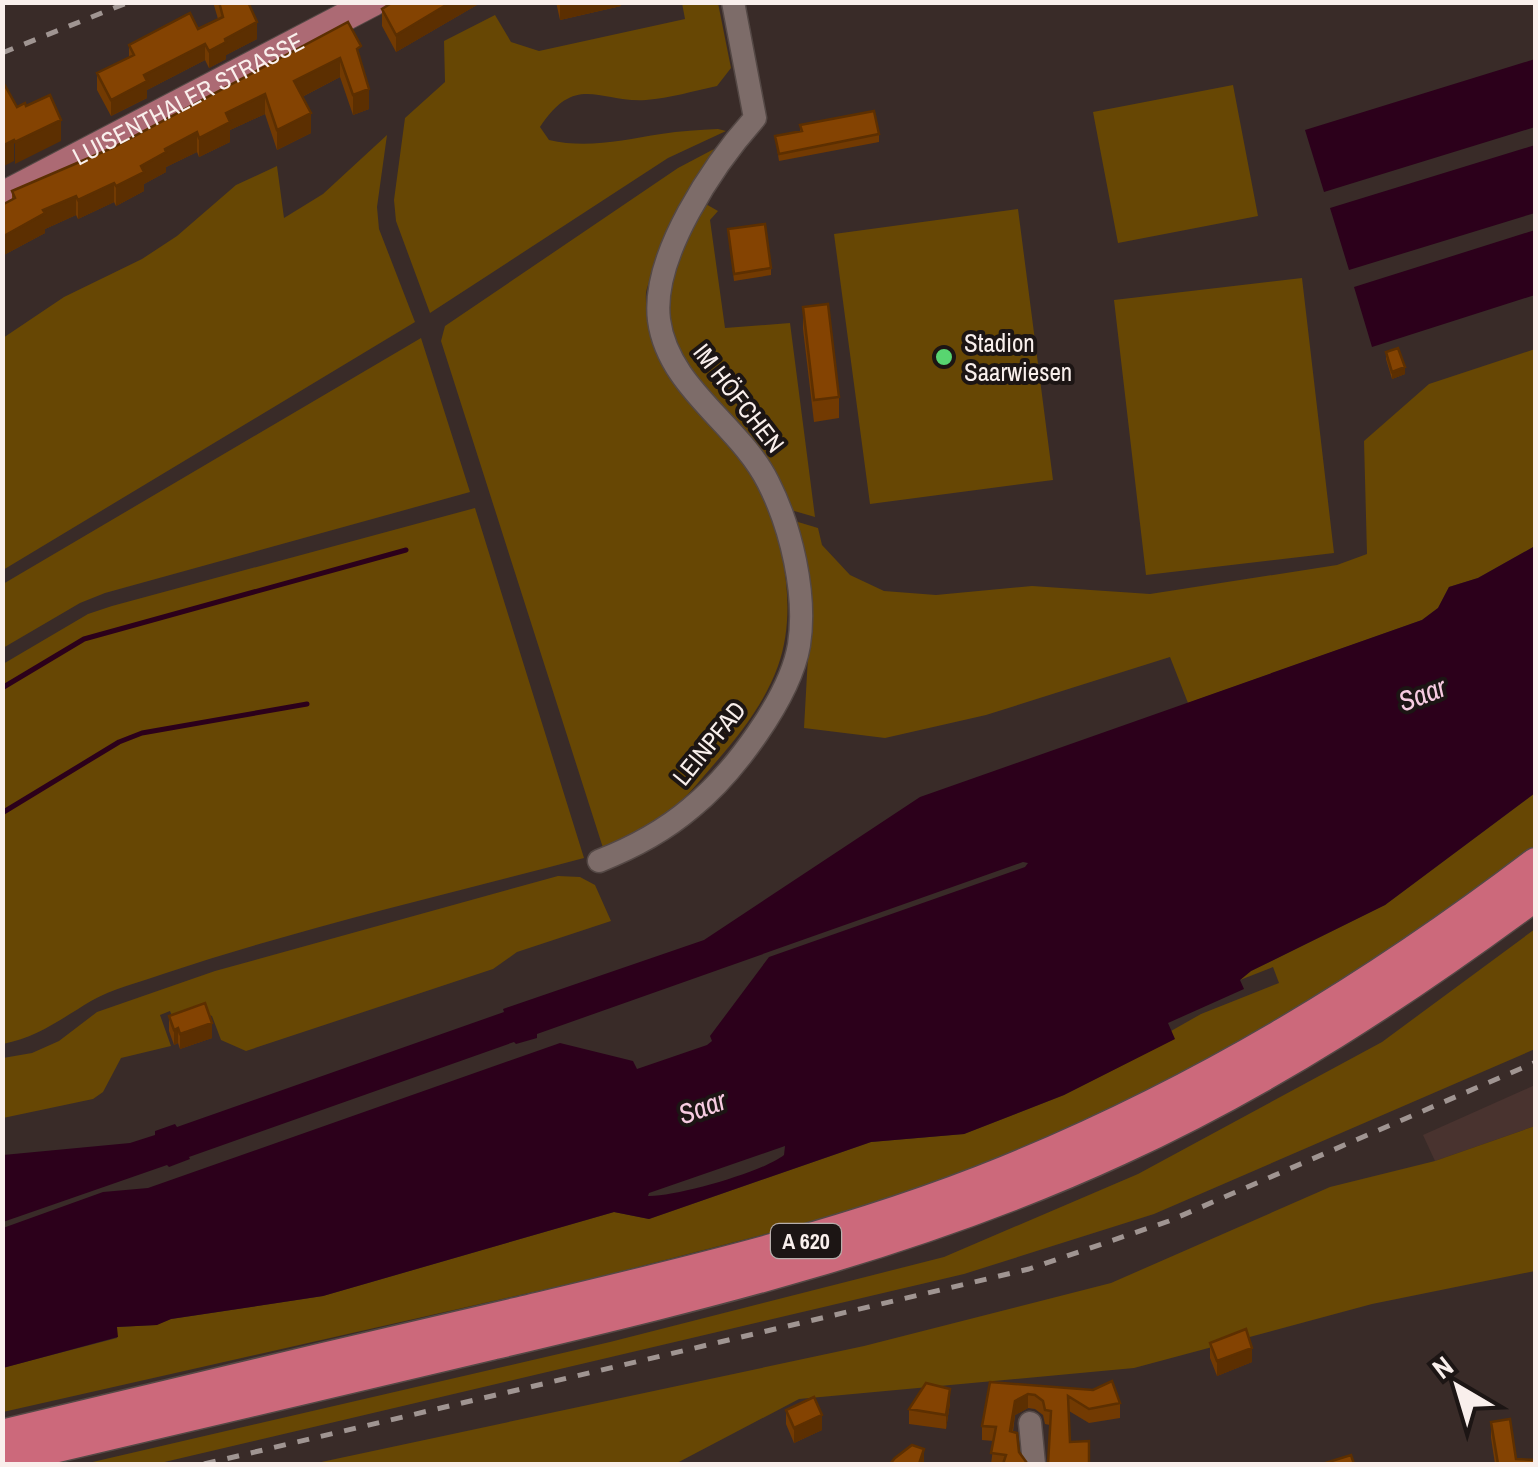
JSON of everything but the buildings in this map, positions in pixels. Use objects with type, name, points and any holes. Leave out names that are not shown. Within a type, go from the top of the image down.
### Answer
[{"type":"highway","name":"A 620","points":[[2,1436],[763,1254],[985,1180],[1106,1129],[1291,1032],[1379,978],[1536,864]]},
{"type":"highway","name":"A 620","points":[[2,1459],[606,1317],[771,1276],[902,1236],[1120,1149],[1216,1100],[1311,1048],[1399,992],[1536,894]]},
{"type":"main road","name":"LUISENTHALER STRASSE","points":[[2,196],[367,4]]},
{"type":"street","name":"IM HÖFCHEN","points":[[733,2],[755,118],[730,146],[672,248],[659,284],[659,320],[669,354],[687,381],[746,446],[768,482],[795,567],[800,607],[799,644],[791,672]]},
{"type":"street","name":"LEINPFAD","points":[[600,861],[631,849],[692,808],[728,771],[775,705],[791,672]]},
{"type":"street","points":[[1030,1422],[1034,1464]]},
{"type":"shaded area","points":[[682,3],[718,3],[731,68],[717,86],[646,100],[577,95],[553,110],[540,127],[549,140],[577,144],[690,131],[726,131],[668,158],[430,313],[396,221],[394,200],[405,118],[445,82],[444,41],[495,15],[511,42],[539,51],[685,19]]},
{"type":"shaded area","points":[[1233,85],[1258,216],[1118,243],[1093,112]]},
{"type":"shaded area","points":[[387,135],[377,207],[379,229],[415,322],[3,570],[3,338],[64,297],[142,259],[177,236],[236,185],[277,166],[284,218],[323,194]]},
{"type":"shaded area","points":[[714,149],[665,238],[647,290],[648,316],[668,360],[745,460],[768,507],[787,588],[785,641],[773,679],[759,705],[698,783],[663,816],[604,851],[441,341],[445,326],[678,168]]},
{"type":"shaded area","points":[[704,203],[718,211],[710,220],[725,328],[790,323],[815,517],[784,508],[753,442],[677,352],[668,320],[671,270]]},
{"type":"shaded area","name":"Stadion Saarwiesen","points":[[1018,209],[1053,480],[870,504],[834,234]]},
{"type":"shaded area","points":[[1302,278],[1334,553],[1146,575],[1114,300]]},
{"type":"shaded area","points":[[421,338],[470,492],[105,593],[80,603],[3,648],[3,584]]},
{"type":"shaded area","points":[[1535,349],[1535,546],[1478,578],[1449,587],[1438,608],[1422,620],[1188,703],[1170,657],[986,715],[885,738],[804,728],[811,603],[788,519],[818,528],[822,545],[850,575],[884,591],[936,595],[1032,586],[1150,594],[1337,565],[1367,554],[1364,441],[1429,384]]},
{"type":"shaded area","points":[[475,508],[584,858],[215,957],[108,993],[38,1032],[3,1044],[3,664],[88,614],[112,606]]},
{"type":"shaded area","points":[[1535,793],[1535,848],[1300,1021],[1122,1112],[914,1196],[595,1278],[3,1412],[2,1368],[117,1338],[116,1327],[156,1325],[171,1319],[323,1296],[614,1212],[649,1219],[871,1142],[964,1134],[1064,1095],[1174,1039],[1171,1031],[1201,1014],[1279,983],[1273,967],[1240,980],[1385,905]]},
{"type":"shaded area","points":[[558,876],[580,877],[595,885],[611,921],[517,952],[493,969],[246,1051],[221,1040],[212,1016],[202,1012],[174,1021],[170,1011],[160,1015],[171,1046],[121,1058],[103,1092],[93,1099],[3,1118],[3,1058],[32,1053],[59,1041],[97,1012],[215,971]]},
{"type":"shaded area","points":[[1535,929],[1535,1049],[1154,1214],[964,1274],[156,1464],[84,1464],[610,1342],[944,1257],[1138,1174],[1382,1042]]},
{"type":"shaded area","points":[[1535,1085],[1535,1126],[1435,1161],[1423,1135]]},
{"type":"shaded area","points":[[1535,1126],[1535,1271],[1372,1304],[1134,1368],[799,1399],[675,1464],[312,1464],[864,1346],[1111,1283],[1330,1187],[1435,1161]]},
{"type":"water","points":[[1535,59],[1535,127],[1324,192],[1305,130]]},
{"type":"water","points":[[1535,145],[1535,213],[1349,270],[1330,208]]},
{"type":"water","points":[[1535,230],[1535,295],[1372,347],[1354,287]]},
{"type":"water","name":"Saar","points":[[1535,546],[1535,793],[1385,905],[1251,971],[1240,980],[1244,989],[1168,1023],[1175,1039],[1064,1095],[964,1134],[871,1142],[649,1219],[614,1212],[323,1296],[171,1319],[157,1325],[117,1327],[118,1337],[3,1368],[3,1228],[103,1192],[148,1188],[560,1043],[633,1061],[637,1069],[707,1045],[769,957],[1028,863],[3,1222],[3,1155],[130,1143],[704,940],[920,797],[1422,620],[1438,608],[1449,587],[1478,578]],"holes":[[[785,1146],[784,1155],[758,1169],[718,1182],[648,1196]]]},
{"type":"waterway","points":[[2,688],[84,639],[406,550]]},
{"type":"waterway","points":[[2,813],[119,742],[142,733],[307,704]]},
{"type":"railway","points":[[2,53],[129,2]]},
{"type":"railway","points":[[204,1464],[1029,1269],[1169,1221],[1536,1062]]},
{"type":"place","name":"Stadion Saarwiesen","points":[[944,357]]}]
